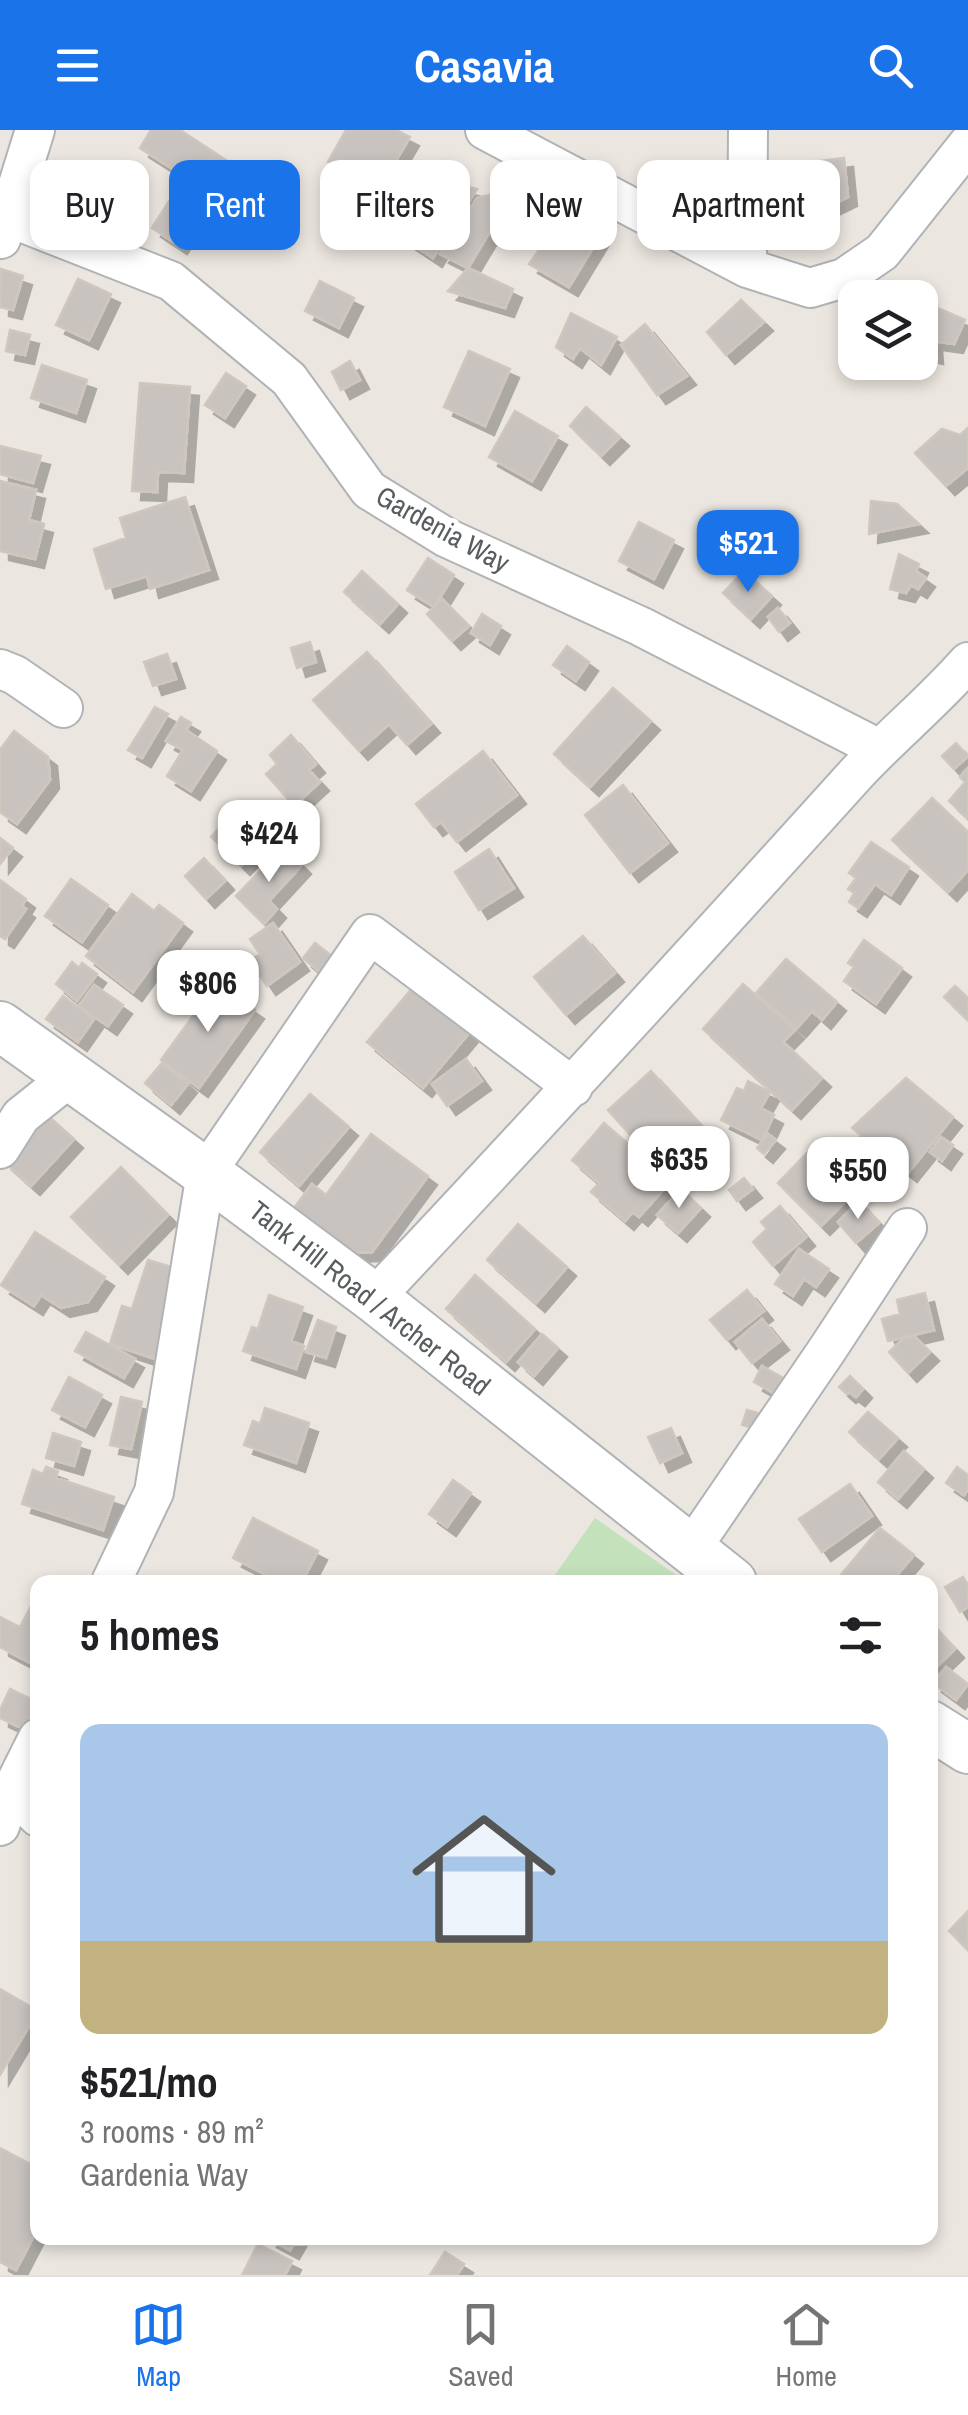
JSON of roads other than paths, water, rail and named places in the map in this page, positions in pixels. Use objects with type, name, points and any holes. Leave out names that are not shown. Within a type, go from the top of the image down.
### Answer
[{"type":"street","points":[[4,229],[36,130]]},
{"type":"street","points":[[485,130],[747,268],[810,288],[844,278],[882,252],[968,144]]},
{"type":"street","points":[[747,268],[748,130]]},
{"type":"street","name":"Gardenia Way","points":[[4,229],[170,281],[289,379],[369,490],[447,538],[640,626],[879,749]]},
{"type":"street","points":[[374,1298],[879,749],[968,662]]},
{"type":"street","points":[[0,669],[62,708]]},
{"type":"street","points":[[114,1575],[154,1492],[206,1173],[370,934],[572,1087]]},
{"type":"street","name":"Tank Hill Road / Archer Road","points":[[0,1026],[374,1298],[723,1575]]},
{"type":"street","points":[[0,1149],[22,1116],[70,1077]]},
{"type":"street","points":[[691,1549],[907,1228]]},
{"type":"street","points":[[938,1730],[968,1749]]},
{"type":"street","points":[[0,1826],[25,1803],[30,1778]]}]
